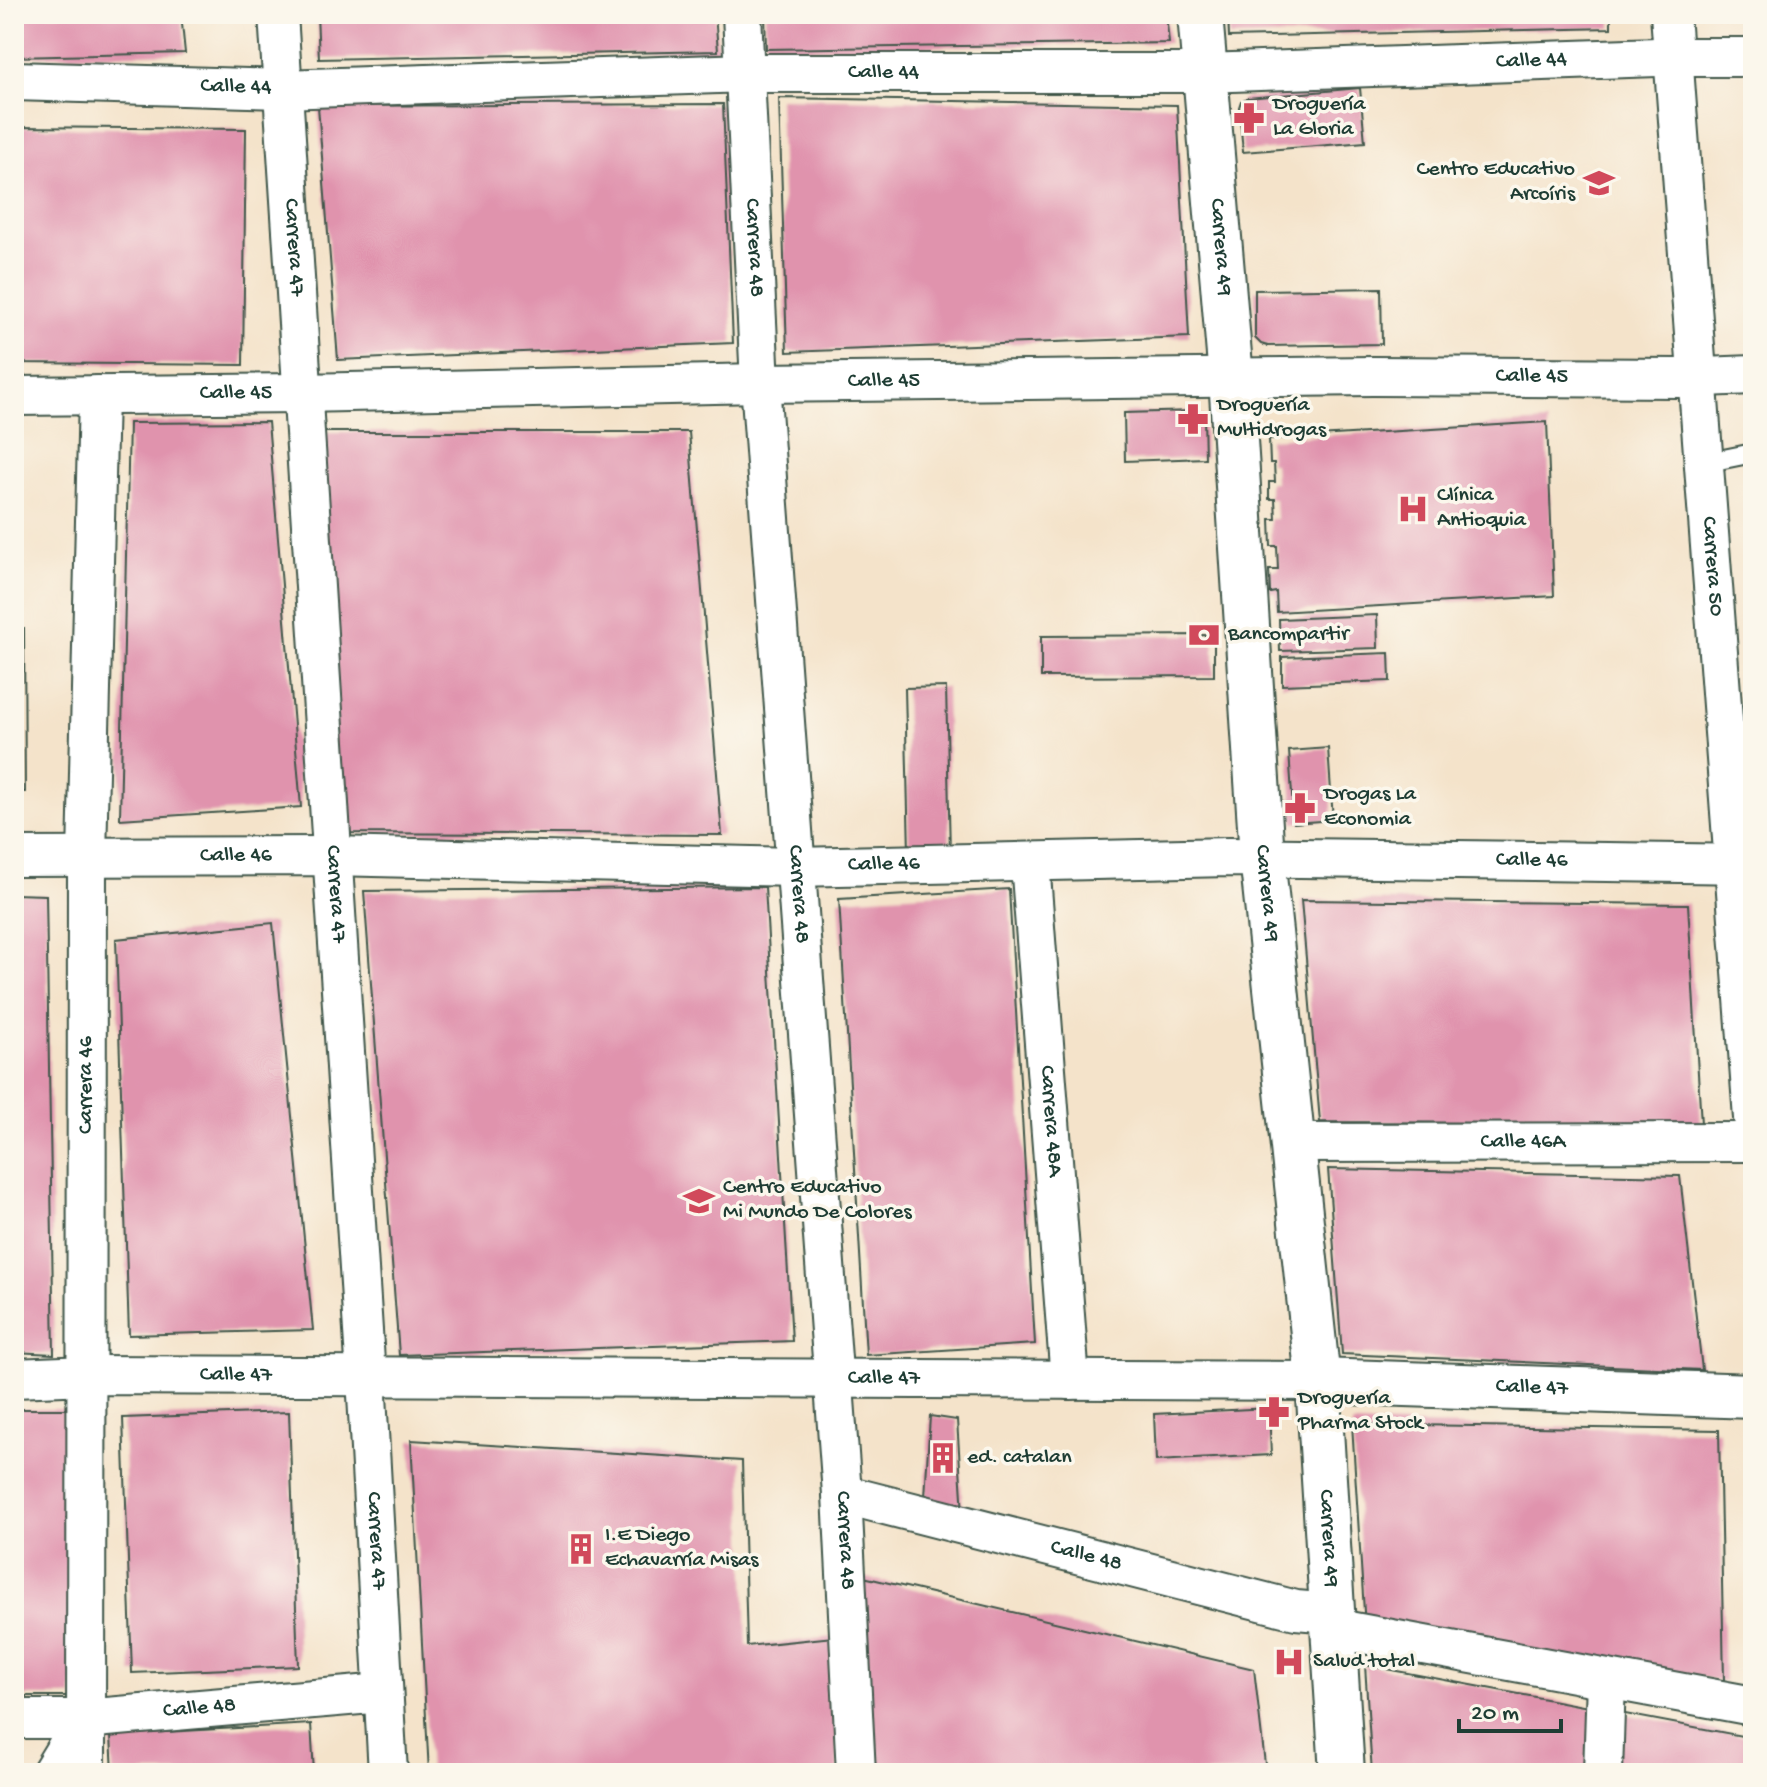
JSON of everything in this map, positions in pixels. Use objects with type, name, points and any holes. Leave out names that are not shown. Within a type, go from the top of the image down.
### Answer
[{"type":"main road","name":"Carrera 49","points":[[1200,14],[1231,378],[1262,857],[1318,1381],[1342,1773]]},
{"type":"main road","name":"Calle 47","points":[[1318,1381],[1753,1396]]},
{"type":"street","name":"Carrera 47","points":[[278,14],[366,1377],[388,1773]]},
{"type":"street","name":"Carrera 48","points":[[742,14],[760,383],[842,1494],[856,1773]]},
{"type":"street","name":"Carrera 50","points":[[1670,14],[1704,463],[1744,864],[1753,1118]]},
{"type":"street","name":"Calle 44","points":[[14,81],[283,89],[747,73],[1205,73],[1753,57]]},
{"type":"street","name":"Calle 45","points":[[14,396],[760,383],[1753,375]]},
{"type":"street","name":"Carrera 46","points":[[86,1773],[87,857],[98,395]]},
{"type":"street","name":"Calle 46","points":[[14,857],[332,856],[795,867],[1262,857],[1744,864]]},
{"type":"street","name":"Carrera 48A","points":[[1030,862],[1070,1380]]},
{"type":"street","name":"Calle 46A","points":[[1293,1143],[1753,1142]]},
{"type":"street","name":"Calle 47","points":[[14,1378],[88,1375],[1318,1381]]},
{"type":"street","name":"Calle 48","points":[[842,1494],[1332,1621],[1606,1679],[1753,1706]]},
{"type":"street","points":[[1603,1773],[1606,1679]]},
{"type":"street","name":"Calle 48","points":[[14,1719],[84,1719],[383,1693]]},
{"type":"street","points":[[51,1773],[84,1719]]},
{"type":"lane","points":[[1704,463],[1753,453]]},
{"type":"building","points":[[14,14],[181,14],[185,53],[14,57]]},
{"type":"building","points":[[317,14],[715,14],[718,51],[319,59]]},
{"type":"building","points":[[765,14],[1166,14],[1169,43],[766,49]]},
{"type":"building","points":[[1228,14],[1611,14],[1611,28],[1229,37]]},
{"type":"building","points":[[1360,88],[1365,142],[1243,152],[1241,101]]},
{"type":"building","points":[[779,98],[1177,105],[1189,337],[787,352]]},
{"type":"building","points":[[723,104],[733,343],[338,360],[318,106]]},
{"type":"building","points":[[14,127],[246,129],[243,365],[14,363]]},
{"type":"building","points":[[1381,288],[1382,344],[1268,346],[1255,338],[1255,290]]},
{"type":"building","points":[[1195,411],[1204,417],[1205,458],[1125,461],[1124,413]]},
{"type":"building","points":[[268,422],[301,807],[120,819],[129,423]]},
{"type":"building","name":"Clínica Antioquia","points":[[1547,422],[1554,596],[1277,612],[1276,592],[1270,593],[1269,570],[1278,570],[1277,546],[1271,546],[1270,519],[1276,519],[1275,499],[1269,499],[1269,482],[1275,482],[1269,439]]},
{"type":"building","points":[[308,432],[689,432],[722,835],[335,833]]},
{"type":"building","points":[[1377,615],[1378,648],[1280,651],[1279,619]]},
{"type":"building","points":[[14,628],[24,628],[25,792],[14,792]]},
{"type":"building","points":[[1214,635],[1214,676],[1041,677],[1041,636]]},
{"type":"building","points":[[1389,653],[1390,681],[1282,685],[1282,657]]},
{"type":"building","points":[[946,687],[950,852],[909,853],[905,688]]},
{"type":"building","points":[[1328,748],[1333,820],[1294,823],[1289,751]]},
{"type":"building","points":[[765,887],[792,1341],[399,1355],[364,891]]},
{"type":"building","points":[[1009,889],[1035,1344],[866,1355],[839,899]]},
{"type":"building","points":[[14,894],[46,895],[54,1354],[14,1352]]},
{"type":"building","points":[[1301,900],[1688,904],[1701,1124],[1320,1122]]},
{"type":"building","points":[[273,923],[313,1330],[129,1335],[116,939]]},
{"type":"building","points":[[1328,1169],[1680,1176],[1702,1370],[1342,1354]]},
{"type":"building","points":[[1269,1408],[1271,1455],[1156,1461],[1154,1414]]},
{"type":"building","points":[[14,1409],[74,1409],[72,1696],[14,1696]]},
{"type":"building","points":[[289,1412],[298,1666],[132,1673],[123,1418]]},
{"type":"building","name":"ed. catalan","points":[[930,1416],[957,1420],[963,1514],[925,1497]]},
{"type":"building","points":[[1352,1424],[1719,1430],[1724,1681],[1365,1627]]},
{"type":"building","name":"I.E Diego Echavarría Misas","points":[[411,1440],[742,1461],[747,1646],[833,1637],[838,1773],[429,1773]]},
{"type":"building","points":[[855,1575],[1254,1669],[1266,1773],[869,1773]]},
{"type":"building","points":[[1365,1665],[1753,1738],[1753,1773],[1372,1773]]},
{"type":"building","points":[[311,1724],[314,1773],[113,1773],[111,1735]]},
{"type":"place","name":"Droguería La Gloria","points":[[1249,118]]},
{"type":"place","name":"Centro Educativo Arcoíris","points":[[1599,183]]},
{"type":"place","name":"Droguería Multidrogas","points":[[1193,419]]},
{"type":"place","name":"Clínica Antioquia","points":[[1413,509]]},
{"type":"place","name":"Bancompartir","points":[[1204,635]]},
{"type":"place","name":"Drogas La Economia","points":[[1300,808]]},
{"type":"place","name":"Centro Educativo Mi Mundo De Colores","points":[[699,1201]]},
{"type":"place","name":"Droguería Pharma Stock","points":[[1274,1412]]},
{"type":"place","name":"ed. catalan","points":[[943,1458]]},
{"type":"place","name":"I.E Diego Echavarría Misas","points":[[581,1549]]},
{"type":"place","name":"Salud total","points":[[1289,1662]]}]
